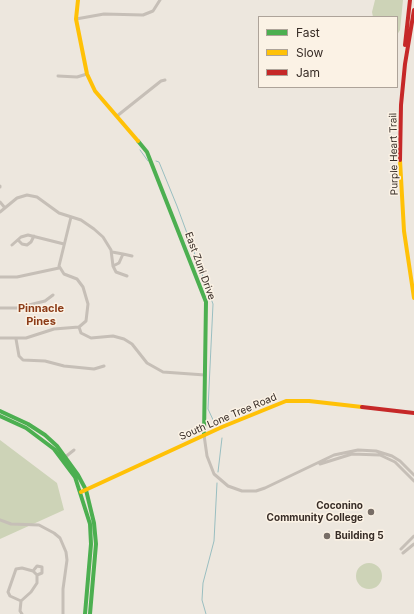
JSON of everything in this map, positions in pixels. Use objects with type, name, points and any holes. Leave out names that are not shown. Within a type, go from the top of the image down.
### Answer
[{"type":"main road","name":"East Zuni Drive","points":[[78,0],[76,19],[87,74],[95,91],[147,152],[206,302],[207,313],[203,416],[204,435]]},
{"type":"main road","points":[[405,64],[410,0]]},
{"type":"main road","name":"Purple Heart Trail","points":[[414,10],[405,64],[401,104],[400,154],[404,232],[414,298]]},
{"type":"main road","name":"South Lone Tree Road","points":[[84,491],[204,435],[275,404],[296,400],[414,414]]},
{"type":"main road","points":[[0,411],[13,416],[45,435],[64,458],[74,477],[84,491],[94,523],[96,544],[90,614]]},
{"type":"main road","points":[[0,416],[26,428],[42,439],[64,458]]},
{"type":"main road","points":[[84,491],[90,524],[91,544],[85,614]]},
{"type":"street","points":[[76,19],[104,14],[143,15],[153,11],[160,0]]},
{"type":"street","points":[[58,76],[77,77],[87,74]]},
{"type":"street","points":[[117,116],[161,81],[165,80]]},
{"type":"street","points":[[0,212],[17,198],[30,196],[37,197],[59,213],[88,224],[103,237],[112,252],[111,257],[116,272],[127,276]]},
{"type":"street","points":[[0,202],[5,208]]},
{"type":"street","points":[[0,338],[16,339],[54,329],[79,327],[83,325],[87,317],[87,295],[79,281],[64,274],[60,268],[71,217]]},
{"type":"street","points":[[12,245],[25,235],[64,244]]},
{"type":"street","points":[[18,240],[22,244],[27,245],[31,242],[34,236]]},
{"type":"street","points":[[112,252],[132,256]]},
{"type":"street","points":[[114,266],[119,263],[123,254]]},
{"type":"street","points":[[0,277],[17,277],[60,268]]},
{"type":"street","points":[[0,308],[17,308],[45,301],[53,295]]},
{"type":"street","points":[[79,327],[82,333],[91,338],[113,336],[124,339],[132,344],[147,363],[163,372],[205,375]]},
{"type":"street","points":[[16,339],[18,354],[24,360],[45,361],[64,366],[94,369],[104,366]]},
{"type":"street","name":"East Zuni Drive","points":[[204,435],[210,467],[220,481],[235,489],[249,491],[264,488],[343,452],[371,450],[392,456],[414,475]]},
{"type":"street","points":[[64,458],[74,450]]},
{"type":"street","name":"East Zuni Drive","points":[[318,464],[352,454],[380,455],[395,462],[414,481]]},
{"type":"street","points":[[0,520],[11,524],[39,525],[54,532],[60,538],[66,552],[67,560],[63,589],[63,614]]},
{"type":"street","points":[[401,549],[414,536]]},
{"type":"street","points":[[404,553],[414,544]]},
{"type":"street","points":[[33,571],[37,566],[42,567],[42,573],[37,575]]},
{"type":"street","points":[[21,601],[10,596],[8,592],[16,570],[22,568],[33,571],[37,575]]},
{"type":"street","points":[[22,614],[20,611],[21,601],[31,592],[36,583],[37,575]]},
{"type":"green space","points":[[375,0],[403,0],[400,30],[398,33],[398,16],[373,16],[372,12]]},
{"type":"green space","points":[[0,440],[57,483],[64,510],[0,539]]},
{"type":"green space","points":[[369,563],[378,567],[382,576],[378,585],[369,589],[360,585],[356,576],[360,567]]},
{"type":"waterway","points":[[140,150],[148,161]]},
{"type":"waterway","points":[[156,161],[159,162],[177,206],[213,304],[208,409],[215,424]]},
{"type":"waterway","points":[[218,472],[222,438]]},
{"type":"waterway","points":[[206,614],[202,600],[203,583],[214,541],[217,483]]},
{"type":"traffic: fast","points":[[138,141],[147,152],[206,302],[204,435]]},
{"type":"traffic: fast","points":[[0,411],[28,424],[45,435],[57,446],[78,475],[86,490],[94,523],[96,544],[90,614]]},
{"type":"traffic: fast","points":[[0,416],[26,428],[54,449],[75,477],[90,524],[91,544],[85,614]]},
{"type":"traffic: slow","points":[[78,0],[76,19],[87,74],[95,91],[138,141]]},
{"type":"traffic: slow","points":[[400,160],[404,231],[414,298]]},
{"type":"traffic: slow","points":[[81,492],[222,427],[286,401],[309,401],[362,407]]},
{"type":"traffic: jam","points":[[405,45],[410,0]]},
{"type":"traffic: jam","points":[[400,160],[401,105],[405,64],[414,10]]},
{"type":"traffic: jam","points":[[362,407],[414,413]]},
{"type":"place","name":"Coconino Community College","points":[[371,512]]},
{"type":"place","name":"Building 5","points":[[327,536]]},
{"type":"district","name":"Pinnacle Pines","points":[[41,315]]}]
